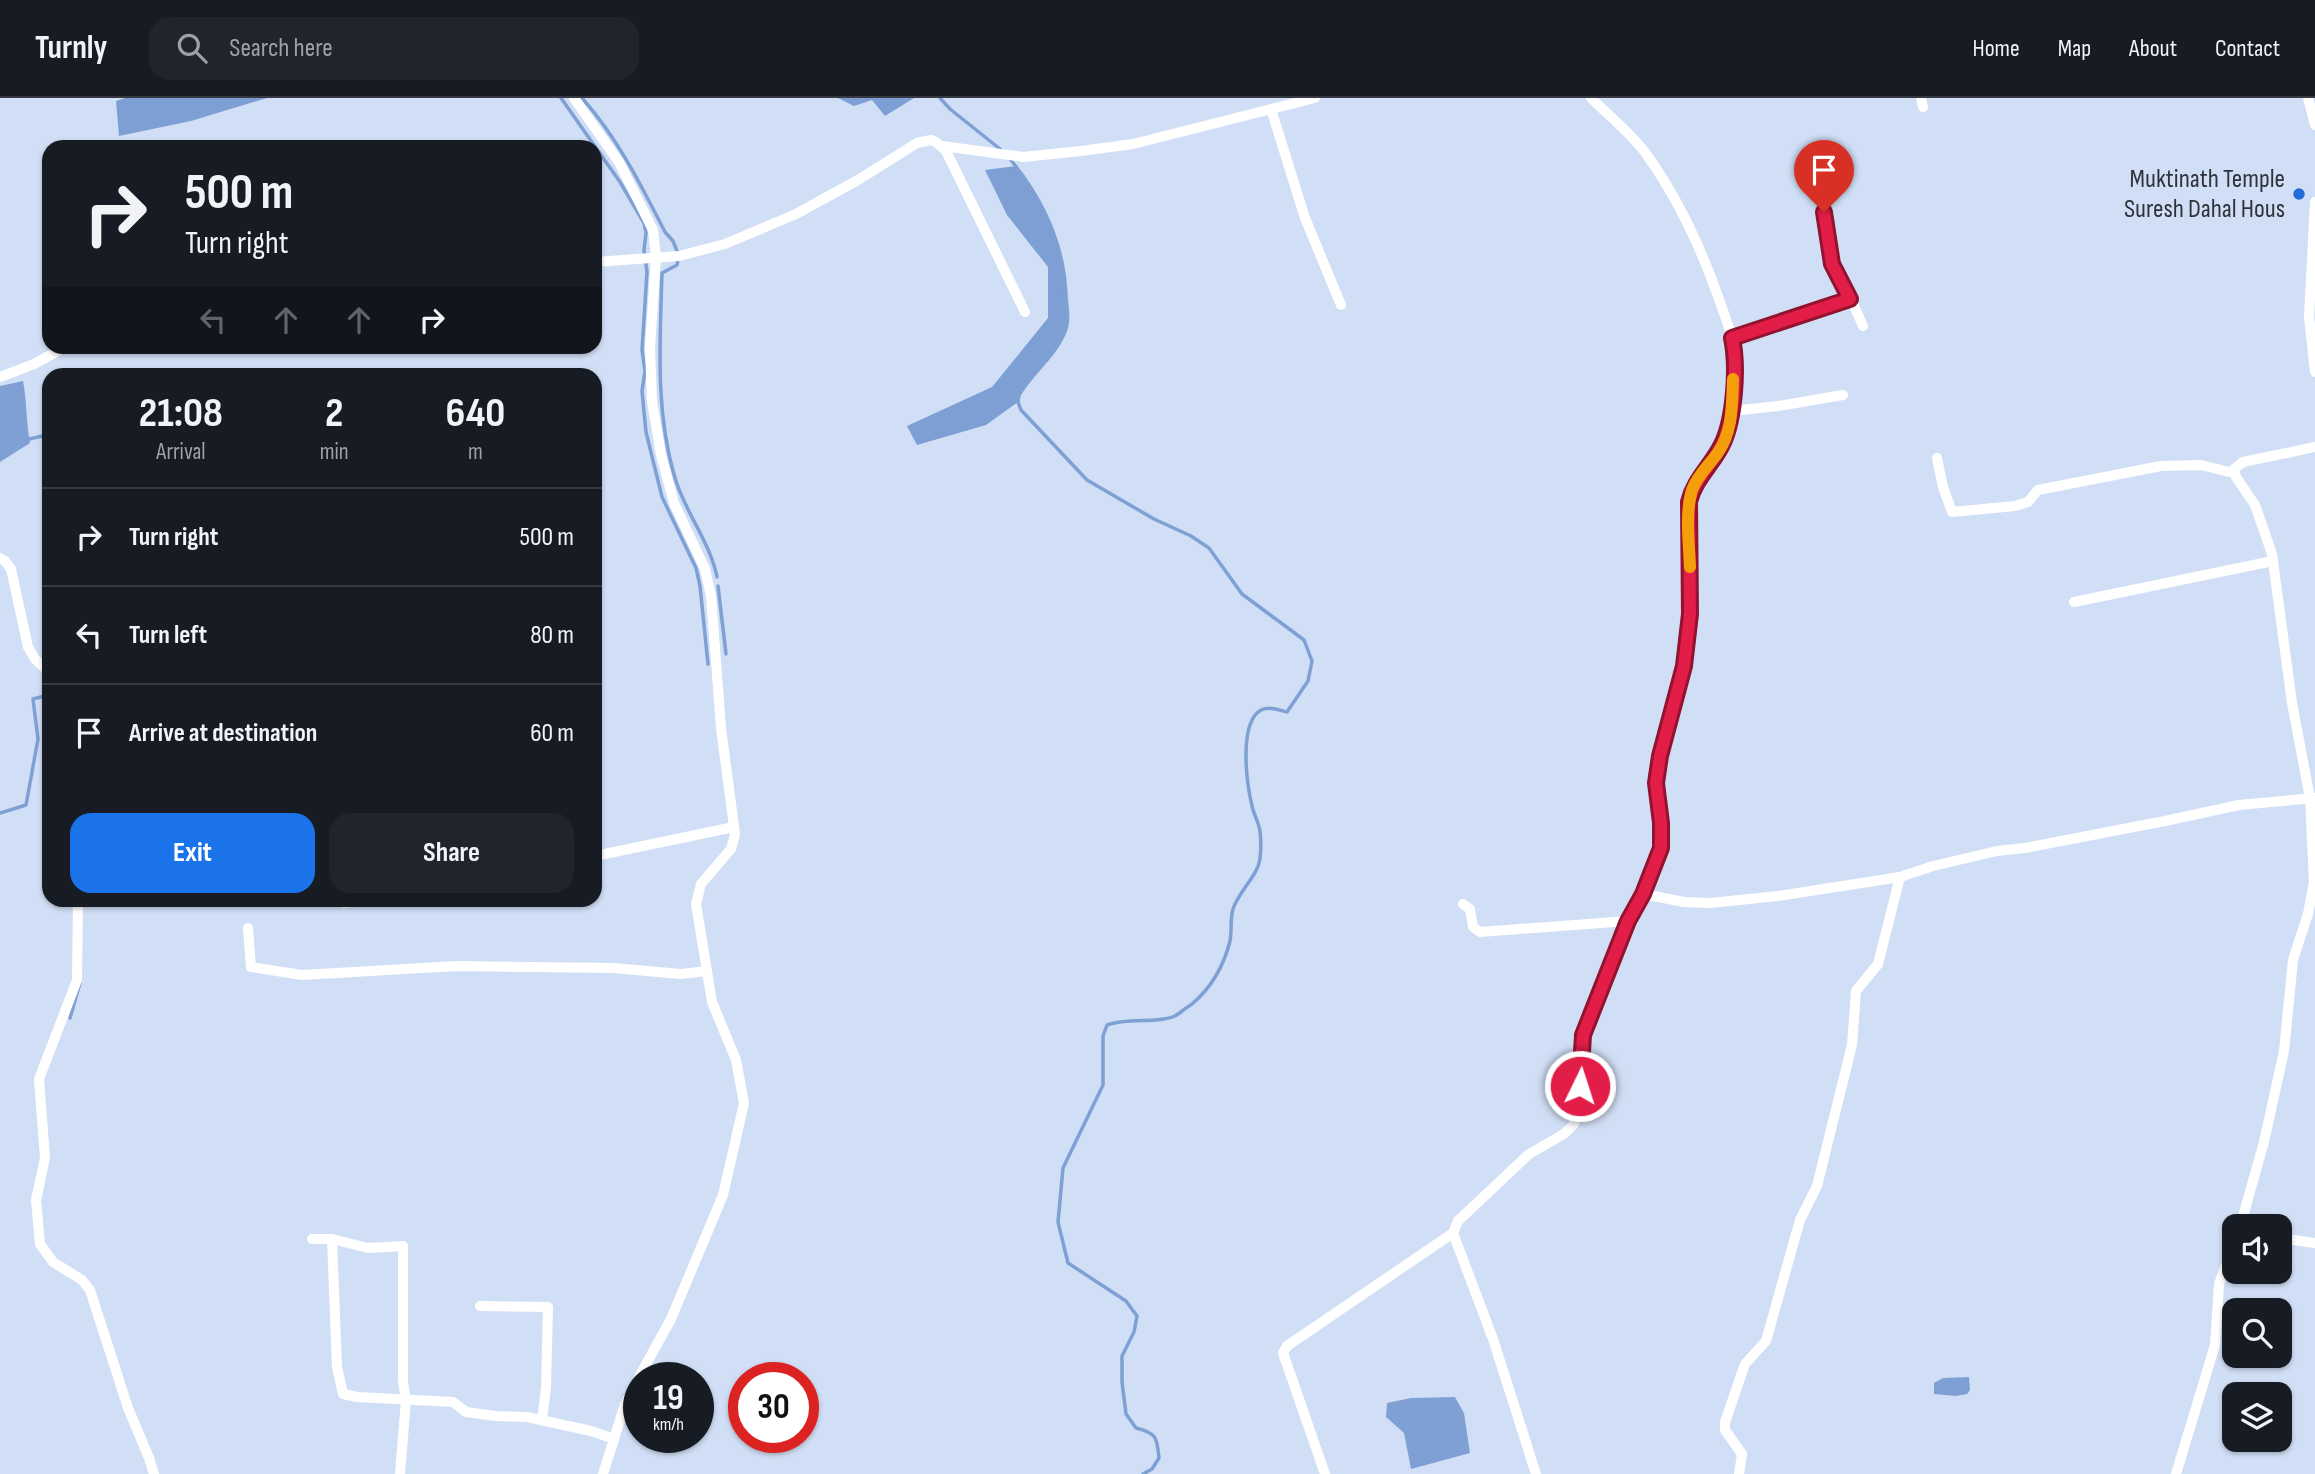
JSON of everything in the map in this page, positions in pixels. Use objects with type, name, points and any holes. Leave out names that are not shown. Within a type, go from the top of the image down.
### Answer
[{"type":"street","points":[[574,98],[619,162],[653,230],[656,256],[650,348],[652,401],[661,455],[674,503],[705,569],[735,834],[731,849],[701,884],[696,904],[712,1002],[736,1060],[744,1103],[723,1195],[671,1319],[648,1362]]},
{"type":"street","points":[[602,261],[679,256],[725,244],[796,214],[917,143],[931,140],[942,146],[1023,157],[1133,144],[1315,98]]},
{"type":"street","points":[[1325,1474],[1283,1353],[1287,1346],[1453,1233],[1458,1221],[1529,1154],[1564,1134],[1574,1124],[1578,1112],[1583,1035],[1628,921],[1643,894],[1661,848],[1656,783],[1660,756],[1684,666],[1690,614],[1689,502],[1693,488],[1718,452],[1728,432],[1732,411],[1735,351],[1708,268],[1678,203],[1646,152],[1591,98]]},
{"type":"street","points":[[2308,98],[2315,123]]},
{"type":"street","points":[[1272,109],[1305,218],[1341,305]]},
{"type":"street","points":[[942,146],[1025,312]]},
{"type":"street","points":[[1822,193],[1825,231],[1832,264],[1863,326]]},
{"type":"street","points":[[2315,202],[2309,317],[2315,372]]},
{"type":"street","points":[[1732,338],[1850,299]]},
{"type":"street","points":[[0,377],[52,354]]},
{"type":"street","points":[[1732,411],[1843,395]]},
{"type":"street","points":[[2244,1214],[2264,1142],[2284,1051],[2293,960],[2308,914],[2314,883],[2312,798],[2292,704],[2273,561],[2255,505],[2234,473],[2235,467],[2243,462],[2315,447]]},
{"type":"street","points":[[1937,458],[1952,512],[2015,506],[2028,502],[2038,490],[2161,466],[2201,465],[2234,473]]},
{"type":"street","points":[[0,558],[11,569],[28,647],[42,666]]},
{"type":"street","points":[[2074,602],[2273,561]]},
{"type":"street","points":[[1643,894],[1684,902],[1710,903],[1778,897],[1900,877],[1997,851],[2165,821],[2239,804],[2312,798]]},
{"type":"street","points":[[602,855],[734,827]]},
{"type":"street","points":[[1740,1474],[1742,1454],[1726,1430],[1725,1422],[1745,1364],[1766,1341],[1800,1220],[1817,1186],[1852,1045],[1856,990],[1878,964],[1900,877]]},
{"type":"street","points":[[1463,904],[1470,909],[1473,927],[1480,932],[1628,921]]},
{"type":"street","points":[[78,907],[77,980],[39,1079],[45,1158],[36,1200],[40,1244],[54,1262],[82,1280],[90,1290],[128,1408],[154,1474]]},
{"type":"street","points":[[248,929],[251,967],[302,975],[457,966],[613,968],[681,974],[708,971]]},
{"type":"street","points":[[1453,1233],[1493,1339],[1536,1474]]},
{"type":"street","points":[[312,1239],[332,1239],[368,1248],[403,1246],[403,1382],[406,1400],[400,1474]]},
{"type":"street","points":[[332,1239],[337,1367],[343,1394],[453,1402],[466,1412],[542,1420],[614,1439]]},
{"type":"street","points":[[2292,1240],[2315,1243]]},
{"type":"street","points":[[2176,1474],[2215,1345],[2218,1284],[2222,1274]]},
{"type":"street","points":[[480,1306],[548,1307],[546,1388],[542,1420]]},
{"type":"street","points":[[603,1474],[623,1410]]},
{"type":"shaded area","points":[[125,98],[267,98],[191,121],[119,136],[116,101]]},
{"type":"shaded area","points":[[838,98],[914,98],[885,116],[872,100],[854,106]]},
{"type":"shaded area","points":[[1016,166],[1045,211],[1063,260],[1066,280],[1066,330],[1057,348],[1021,390],[1018,402],[986,425],[917,445],[907,426],[992,387],[1048,318],[1048,267],[1007,215],[985,170]]},
{"type":"shaded area","points":[[23,381],[30,443],[0,462],[0,386]]},
{"type":"shaded area","points":[[1969,1377],[1970,1390],[1967,1394],[1934,1394],[1934,1383],[1943,1378]]},
{"type":"shaded area","points":[[1455,1397],[1464,1413],[1470,1453],[1411,1469],[1404,1433],[1386,1417],[1387,1403],[1411,1398]]},
{"type":"waterway","points":[[561,98],[590,140]]},
{"type":"waterway","points":[[582,98],[617,145],[677,251]]},
{"type":"waterway","points":[[940,98],[1005,153]]},
{"type":"waterway","points":[[602,156],[644,223],[647,272],[642,350],[645,371],[642,391],[646,432],[662,497],[696,568],[708,664]]},
{"type":"waterway","points":[[1010,159],[1022,174],[1050,223],[1061,258],[1068,315],[1060,342],[1019,395],[1021,410],[1087,480],[1209,548],[1242,594],[1304,640],[1312,661],[1308,681],[1287,712],[1271,708],[1261,710],[1249,728],[1246,755],[1248,784],[1260,831],[1260,858],[1233,909],[1230,941],[1224,959],[1199,998],[1175,1016],[1107,1025],[1103,1036],[1103,1085],[1063,1168],[1058,1222],[1068,1263],[1126,1301],[1137,1316],[1134,1332],[1122,1356],[1122,1382],[1126,1414],[1136,1428],[1152,1434],[1158,1446],[1159,1458],[1152,1469],[1143,1474]]},
{"type":"waterway","points":[[678,260],[677,265],[662,273],[660,376],[664,427],[679,491],[709,552],[717,577]]},
{"type":"waterway","points":[[29,439],[42,436]]},
{"type":"waterway","points":[[718,586],[726,654]]},
{"type":"waterway","points":[[0,813],[26,805],[38,739],[33,699],[42,697]]},
{"type":"waterway","points":[[70,1018],[80,983]]},
{"type":"slow traffic","points":[[1690,567],[1689,502],[1693,488],[1718,452],[1728,432],[1732,414],[1733,379]]},
{"type":"place","name":"Muktinath Temple Suresh Dahal Hous","points":[[2299,194]]},
{"type":"route","points":[[1580,1086],[1583,1035],[1628,921],[1643,894],[1661,848],[1656,783],[1660,756],[1684,666],[1690,614],[1689,502],[1693,488],[1718,452],[1728,432],[1732,414],[1735,351],[1732,338],[1850,299],[1832,264],[1824,212]]}]
